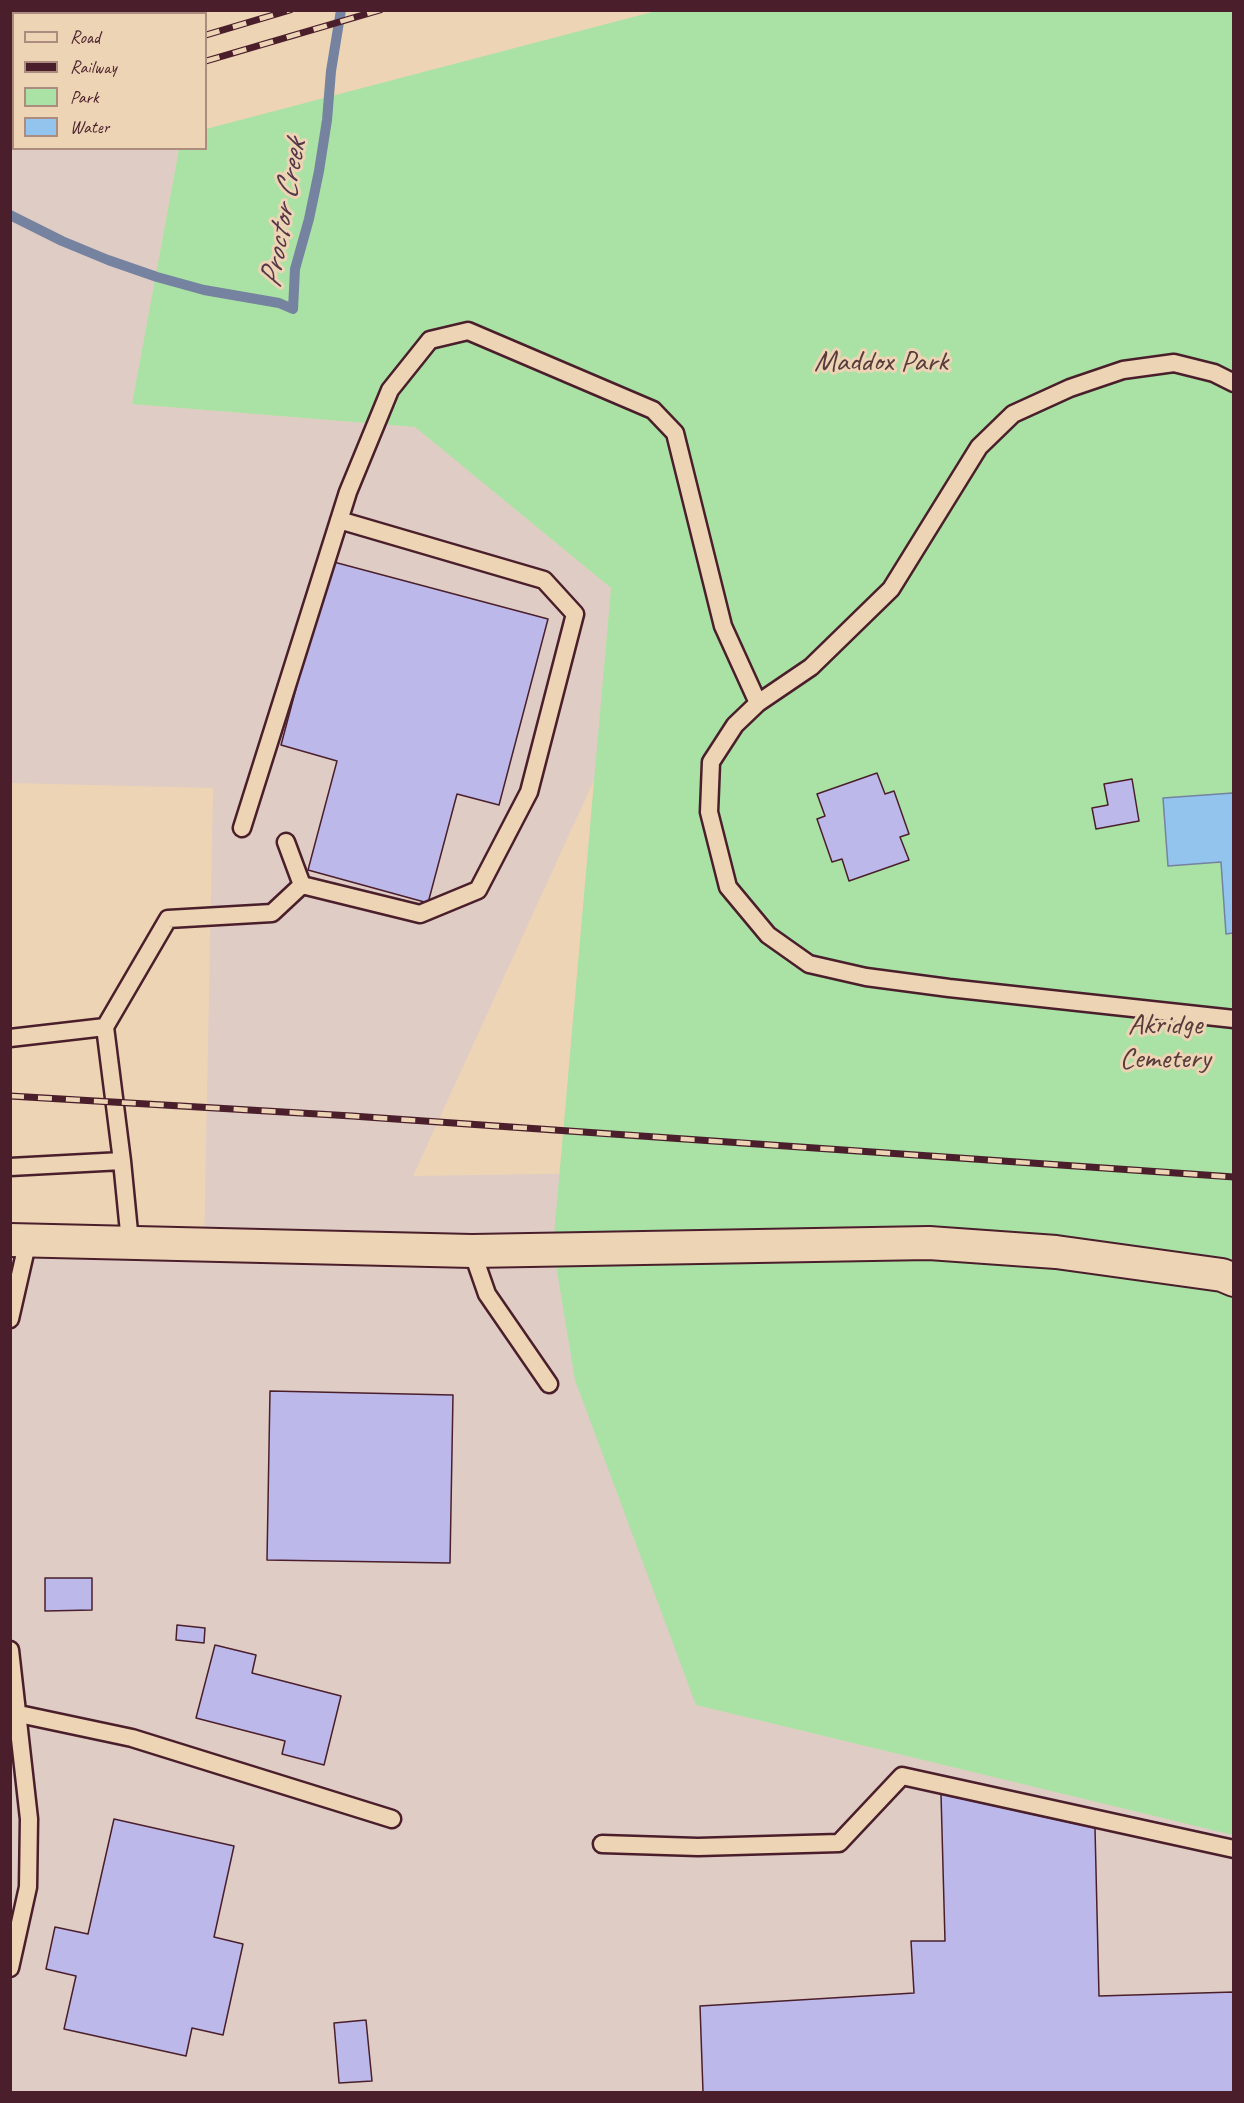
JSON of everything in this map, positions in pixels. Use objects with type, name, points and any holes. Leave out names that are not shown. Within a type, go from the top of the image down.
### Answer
[{"type":"street","points":[[19,1240],[472,1251],[929,1243],[1056,1252],[1222,1275],[1233,1280]]},
{"type":"lane","points":[[242,828],[348,492],[390,390],[430,340],[468,331],[653,410],[675,433],[723,626],[758,703]]},
{"type":"lane","points":[[1233,383],[1214,374],[1174,363],[1123,370],[1070,388],[1013,414],[979,447],[891,589],[811,667],[758,703],[735,724],[711,762],[709,812],[728,887],[768,935],[809,964],[866,977],[937,987],[1233,1019]]},
{"type":"lane","points":[[302,885],[420,914],[478,890],[529,792],[575,614],[544,580],[339,520]]},
{"type":"lane","points":[[286,843],[302,885]]},
{"type":"lane","points":[[116,1242],[122,1161],[105,1028],[168,919],[272,913],[302,885]]},
{"type":"lane","points":[[10,1038],[105,1028]]},
{"type":"lane","points":[[10,1167],[122,1161]]},
{"type":"lane","points":[[10,1319],[19,1240]]},
{"type":"lane","points":[[472,1251],[487,1294],[549,1384]]},
{"type":"lane","points":[[10,1650],[29,1819],[28,1887],[10,1968]]},
{"type":"lane","points":[[19,1714],[132,1738],[392,1819]]},
{"type":"lane","points":[[602,1844],[698,1847],[839,1843],[902,1776],[1233,1849]]},
{"type":"shaded area","points":[[11,11],[205,11],[12,12],[12,150],[179,150],[132,404],[415,427],[611,588],[595,778],[413,1176],[607,1173],[696,1705],[1184,1823],[1233,1822],[1233,2092],[11,2092],[11,1255],[204,1251],[213,788],[11,783]]},
{"type":"green space","name":"Maddox Park","points":[[656,11],[1233,11],[1233,1835],[696,1705],[575,1380],[553,1247],[611,588],[415,427],[132,404],[179,150],[207,150],[207,129]]},
{"type":"water","points":[[1233,793],[1233,933],[1226,934],[1221,862],[1168,866],[1163,798]]},
{"type":"building","points":[[330,561],[548,619],[499,805],[457,794],[428,903],[308,870],[337,761],[281,745]]},
{"type":"building","points":[[877,773],[885,794],[894,791],[909,834],[900,837],[909,860],[849,881],[842,859],[832,862],[817,819],[825,816],[817,794]]},
{"type":"building","points":[[1132,779],[1139,821],[1096,829],[1092,808],[1108,805],[1104,784]]},
{"type":"building","points":[[270,1391],[453,1395],[450,1563],[267,1560]]},
{"type":"building","points":[[45,1578],[92,1578],[92,1610],[45,1611]]},
{"type":"building","points":[[177,1625],[205,1628],[204,1643],[176,1640]]},
{"type":"building","points":[[215,1645],[256,1655],[252,1673],[341,1696],[324,1765],[282,1754],[285,1741],[196,1718]]},
{"type":"building","points":[[941,1794],[1095,1828],[1099,1996],[1234,1992],[1234,2092],[703,2092],[700,2006],[914,1993],[911,1941],[945,1941]]},
{"type":"building","points":[[114,1819],[234,1846],[214,1937],[243,1944],[223,2035],[192,2028],[186,2056],[64,2029],[76,1976],[46,1969],[55,1927],[88,1934]]},
{"type":"building","points":[[366,2020],[372,2081],[339,2083],[334,2023]]},
{"type":"waterway","name":"Proctor Creek","points":[[10,215],[62,241],[157,277],[204,290],[279,303],[293,309],[295,269],[319,171],[341,10]]},
{"type":"railway","points":[[207,35],[290,10]]},
{"type":"railway","points":[[207,61],[380,10]]},
{"type":"railway","points":[[10,1096],[352,1116],[1234,1177]]},
{"type":"park label","name":"Akridge Cemetery","points":[[1165,1042]]}]
